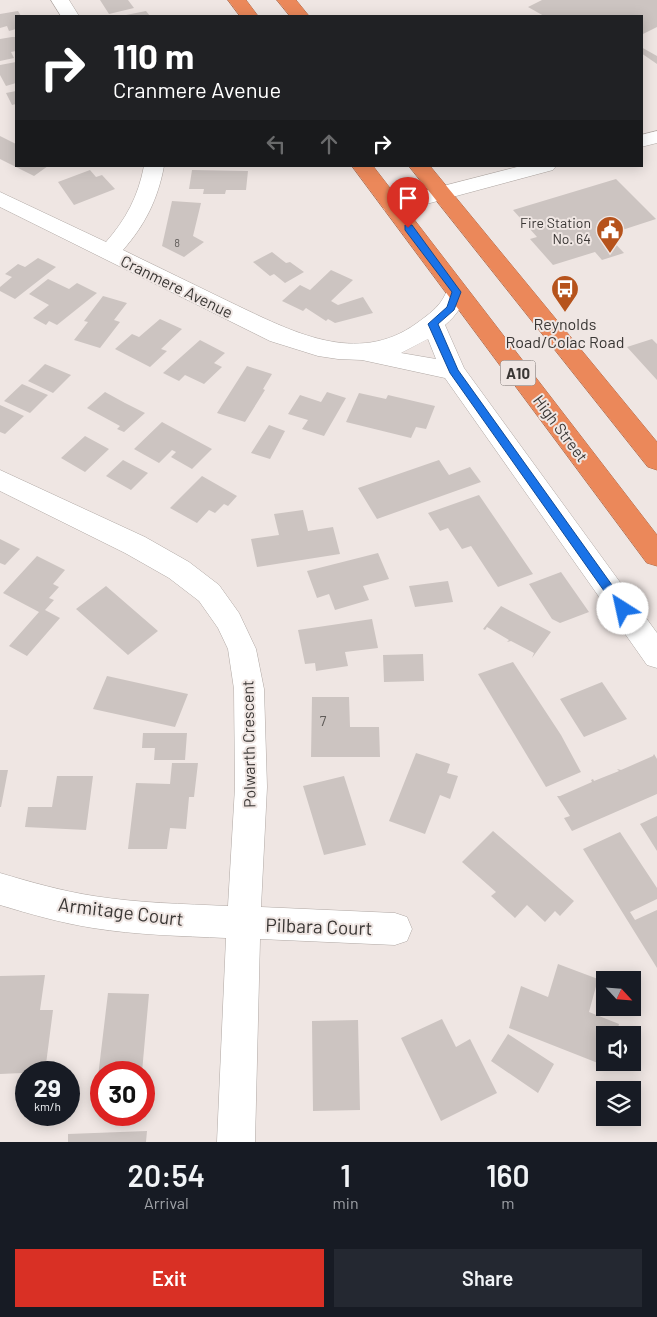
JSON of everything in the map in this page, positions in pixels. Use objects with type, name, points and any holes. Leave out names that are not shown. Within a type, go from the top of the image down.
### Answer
[{"type":"highway","points":[[236,0],[248,15]]},
{"type":"highway","points":[[286,0],[299,15]]},
{"type":"highway","name":"A10","points":[[363,167],[392,206]]},
{"type":"highway","points":[[420,167],[657,460]]},
{"type":"highway","name":"High Street","points":[[392,206],[657,555]]},
{"type":"street","points":[[60,0],[69,15]]},
{"type":"street","points":[[643,140],[657,137]]},
{"type":"street","points":[[109,252],[134,224],[146,200],[154,167]]},
{"type":"street","points":[[392,206],[542,167]]},
{"type":"street","name":"Cranmere Avenue","points":[[0,199],[278,335],[304,345],[453,371]]},
{"type":"street","name":"Cranmere Avenue","points":[[360,354],[387,350],[424,332],[451,308],[457,292]]},
{"type":"street","points":[[433,324],[453,371],[657,656]]},
{"type":"street","name":"Polwarth Crescent","points":[[0,480],[135,545],[179,570],[209,593],[229,620],[242,649],[249,689],[250,787],[239,1013],[236,1142]]},
{"type":"street","name":"Armitage Court","points":[[0,889],[30,898],[93,912],[163,919],[244,923]]},
{"type":"street","name":"Pilbara Court","points":[[244,923],[394,929]]},
{"type":"building","points":[[100,0],[128,0],[134,8],[109,14]]},
{"type":"building","points":[[542,0],[657,0],[657,27],[643,34],[643,15],[542,15],[528,7]]},
{"type":"building","points":[[18,11],[20,15],[15,15],[15,29],[9,31],[7,26],[0,28],[0,14]]},
{"type":"building","points":[[146,11],[149,15],[126,15]]},
{"type":"building","points":[[15,37],[15,51],[11,52],[14,58],[0,61],[0,39]]},
{"type":"building","points":[[643,48],[657,56],[657,64],[643,54]]},
{"type":"building","points":[[15,62],[15,83],[6,86],[0,75],[0,65]]},
{"type":"building","points":[[15,91],[15,104],[12,105],[6,93]]},
{"type":"building","points":[[0,136],[15,144],[15,166],[0,159]]},
{"type":"building","points":[[16,167],[47,167],[34,176]]},
{"type":"building","points":[[90,170],[96,177],[102,175],[115,189],[74,205],[58,182]]},
{"type":"building","points":[[192,170],[248,171],[246,190],[226,190],[225,194],[203,194],[204,189],[189,189]]},
{"type":"building","points":[[616,179],[656,219],[616,232],[619,235],[610,238],[624,253],[602,260],[595,252],[553,265],[530,239],[537,237],[513,210]]},
{"type":"building","points":[[172,201],[201,203],[193,236],[204,242],[184,257],[162,246]]},
{"type":"building","points":[[272,252],[286,263],[290,262],[304,272],[285,283],[274,274],[270,276],[253,262]]},
{"type":"building","points":[[38,258],[56,267],[15,299],[0,291],[0,287],[12,277],[5,274],[18,264],[25,267]]},
{"type":"building","points":[[331,270],[353,280],[331,301],[338,305],[363,297],[373,313],[335,323],[328,319],[326,321],[306,308],[303,311],[282,301],[300,285],[310,290]]},
{"type":"building","points":[[48,279],[69,289],[77,283],[97,293],[57,325],[49,321],[46,325],[33,318],[49,305],[29,294]]},
{"type":"building","points":[[103,296],[127,303],[114,320],[120,322],[100,348],[74,340],[88,322],[84,321]]},
{"type":"building","points":[[160,319],[182,329],[161,349],[167,351],[150,367],[115,349],[132,334],[139,337]]},
{"type":"building","points":[[652,339],[657,344],[657,380],[627,347]]},
{"type":"building","points":[[200,340],[225,353],[214,363],[222,367],[204,384],[185,375],[179,381],[163,373]]},
{"type":"building","points":[[45,364],[71,375],[53,393],[28,381]]},
{"type":"building","points":[[247,366],[272,374],[263,389],[265,390],[245,422],[217,413]]},
{"type":"building","points":[[22,384],[48,395],[30,413],[4,401]]},
{"type":"building","points":[[105,392],[145,413],[124,432],[117,429],[120,426],[87,408]]},
{"type":"building","points":[[327,392],[346,398],[324,436],[302,429],[308,420],[288,414],[300,395],[321,402]]},
{"type":"building","points":[[359,393],[386,399],[388,395],[435,406],[426,429],[416,427],[411,438],[346,422]]},
{"type":"building","points":[[0,405],[24,416],[5,434],[0,432]]},
{"type":"building","points":[[162,422],[212,449],[192,469],[171,457],[176,452],[172,450],[159,463],[134,449]]},
{"type":"building","points":[[269,425],[285,431],[270,459],[251,453]]},
{"type":"building","points":[[85,436],[109,449],[85,472],[61,458]]},
{"type":"building","points":[[123,460],[148,473],[131,490],[106,476]]},
{"type":"building","points":[[439,460],[449,475],[470,467],[481,482],[377,519],[358,488]]},
{"type":"building","points":[[202,476],[237,496],[228,506],[224,504],[215,513],[209,510],[197,523],[170,508]]},
{"type":"building","points":[[479,495],[533,574],[498,587],[471,546],[462,549],[448,528],[440,531],[428,513]]},
{"type":"building","points":[[303,510],[308,531],[333,527],[340,554],[257,567],[251,539],[279,535],[274,514]]},
{"type":"building","points":[[0,539],[20,549],[5,565],[0,563]]},
{"type":"building","points":[[378,553],[389,579],[363,586],[369,600],[335,610],[329,594],[317,598],[307,571]]},
{"type":"building","points":[[37,556],[65,570],[53,584],[59,587],[49,598],[54,600],[45,610],[60,618],[27,656],[9,646],[39,612],[3,593]]},
{"type":"building","points":[[561,572],[589,612],[560,623],[552,619],[529,584]]},
{"type":"building","points":[[448,581],[453,602],[415,607],[409,586]]},
{"type":"building","points":[[106,586],[158,631],[128,655],[76,609]]},
{"type":"building","points":[[501,606],[551,632],[532,658],[534,653],[511,641],[507,642],[509,640],[487,627],[485,630],[483,629]]},
{"type":"building","points":[[372,619],[378,648],[345,652],[348,666],[316,671],[315,663],[305,664],[298,630]]},
{"type":"building","points":[[423,654],[424,681],[384,682],[383,655]]},
{"type":"building","points":[[513,662],[561,735],[581,772],[546,787],[478,674]]},
{"type":"building","points":[[107,676],[188,694],[175,727],[93,709]]},
{"type":"building","points":[[602,682],[627,719],[584,737],[560,699]]},
{"type":"building","points":[[312,697],[349,697],[350,727],[379,727],[380,757],[311,757]]},
{"type":"building","points":[[143,733],[187,733],[185,760],[154,760],[155,748],[142,748]]},
{"type":"building","points":[[416,753],[450,764],[447,773],[458,776],[450,799],[440,795],[425,834],[389,821]]},
{"type":"building","points":[[654,754],[657,759],[657,794],[572,831],[564,818],[570,816],[557,796],[592,782],[591,780],[593,779],[594,781],[619,771],[617,769],[621,770]]},
{"type":"building","points":[[172,763],[198,763],[194,797],[189,797],[186,829],[170,828],[167,849],[128,849],[136,783],[170,784]]},
{"type":"building","points":[[0,770],[8,770],[1,807],[0,807]]},
{"type":"building","points":[[57,776],[93,776],[86,830],[25,827],[28,807],[52,807]]},
{"type":"building","points":[[344,776],[366,845],[324,855],[303,786]]},
{"type":"building","points":[[657,816],[657,851],[640,824]]},
{"type":"building","points":[[493,831],[574,901],[560,916],[555,911],[545,922],[527,905],[515,918],[491,896],[496,892],[462,862]]},
{"type":"building","points":[[620,832],[657,888],[657,899],[630,912],[635,920],[657,910],[657,968],[583,849]]},
{"type":"building","points":[[558,964],[596,978],[596,986],[589,1012],[619,1024],[618,1026],[596,1026],[596,1062],[509,1028],[521,986],[548,997]]},
{"type":"building","points":[[45,975],[40,1010],[53,1010],[46,1061],[15,1061],[15,1073],[0,1074],[0,976]]},
{"type":"building","points":[[108,993],[149,994],[143,1061],[100,1061]]},
{"type":"building","points":[[442,1019],[456,1047],[470,1039],[497,1093],[441,1121],[401,1038]]},
{"type":"building","points":[[358,1020],[360,1110],[313,1111],[312,1021]]},
{"type":"building","points":[[508,1034],[554,1064],[538,1093],[491,1061]]},
{"type":"building","points":[[147,1131],[146,1142],[68,1142],[68,1134]]},
{"type":"place","name":"Fire Station No. 64","points":[[610,254]]},
{"type":"place","name":"Reynolds Road/Colac Road","points":[[565,313]]},
{"type":"route","points":[[408,228],[457,292],[451,308],[433,324],[453,371],[623,609]]}]
